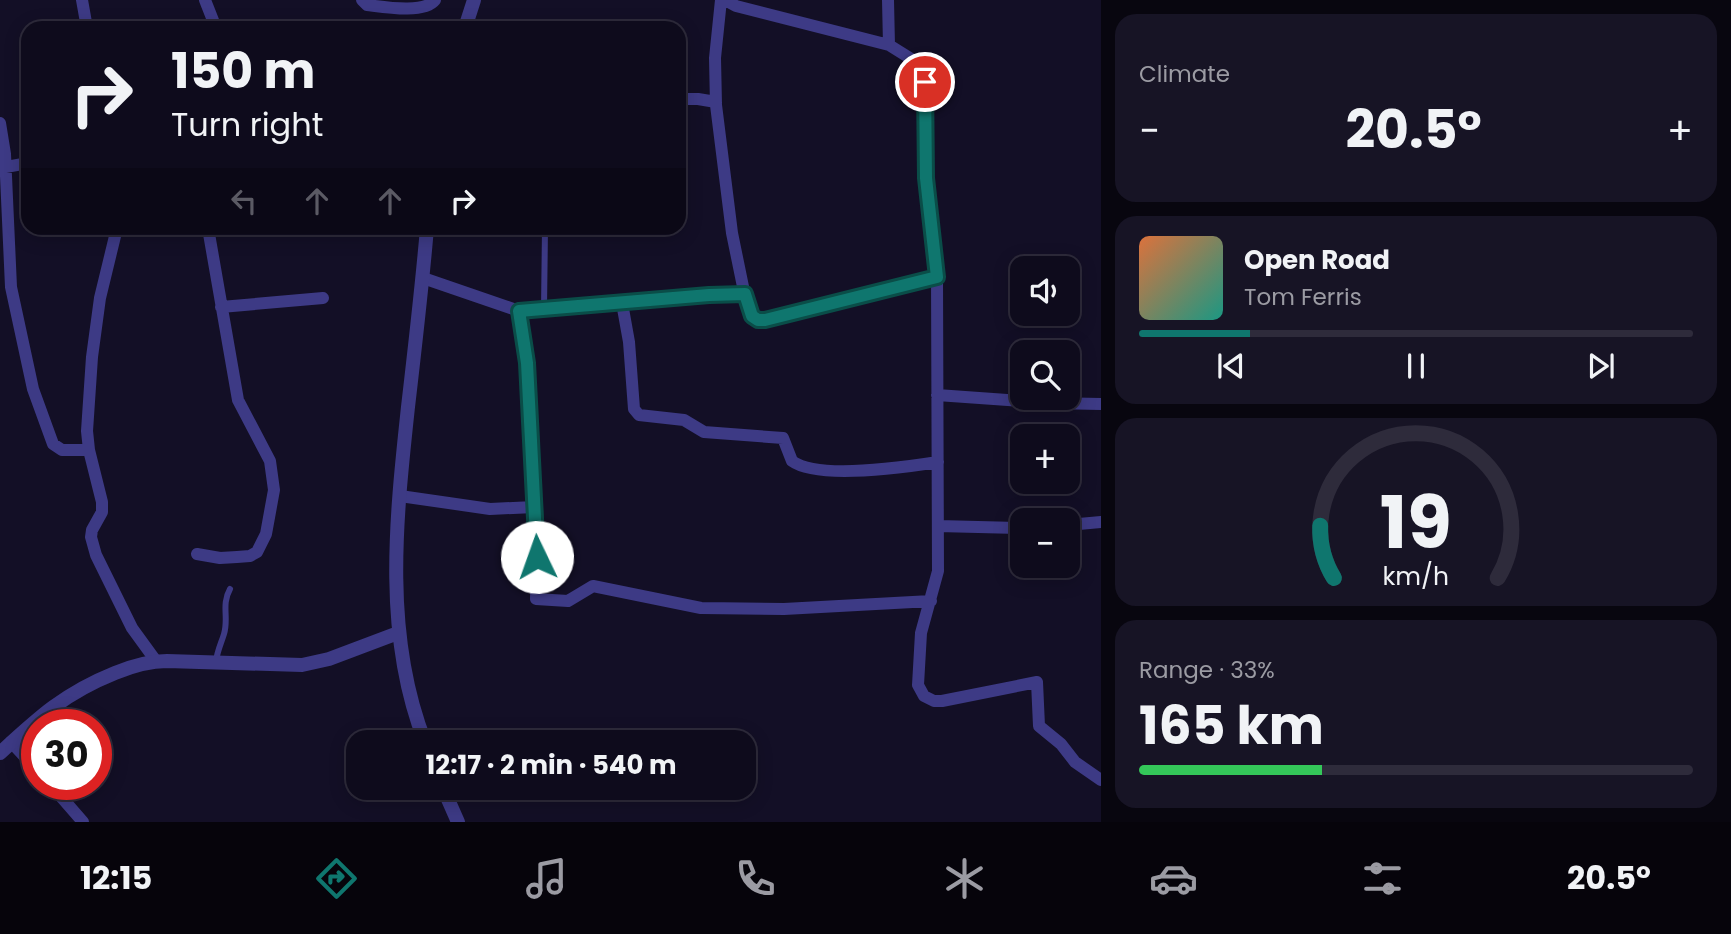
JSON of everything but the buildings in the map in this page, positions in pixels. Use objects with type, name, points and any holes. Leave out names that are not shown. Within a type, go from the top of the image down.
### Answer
[{"type":"street","points":[[82,0],[86,21]]},
{"type":"street","points":[[205,0],[213,21]]},
{"type":"street","points":[[362,0],[367,5],[401,8],[424,7],[435,0]]},
{"type":"street","points":[[467,21],[474,0]]},
{"type":"street","points":[[937,277],[765,320],[752,316],[732,233],[716,102],[715,58],[723,0],[736,6],[889,45],[913,60],[923,72],[926,178],[937,277],[938,571],[919,643],[918,685],[924,696],[934,701],[958,699],[1037,682],[1039,726],[1062,744],[1075,762],[1101,780]]},
{"type":"street","points":[[888,0],[889,45]]},
{"type":"street","points":[[686,99],[716,102]]},
{"type":"street","points":[[0,123],[5,146],[5,289],[50,440],[57,449],[89,450]]},
{"type":"street","points":[[3,167],[21,164]]},
{"type":"street","points":[[115,235],[100,298],[87,419],[89,450],[102,502],[100,517],[92,530],[92,544],[132,628],[156,661]]},
{"type":"street","points":[[197,554],[220,558],[250,556],[257,552],[268,527],[274,490],[270,461],[238,400],[209,235]]},
{"type":"street","points":[[421,730],[411,699],[398,633],[396,584],[400,496],[426,235]]},
{"type":"street","points":[[423,278],[519,311],[745,294]]},
{"type":"street","points":[[221,307],[323,299]]},
{"type":"street","points":[[622,303],[629,342],[634,409],[639,415],[684,420],[704,432],[783,438],[792,461],[803,467],[866,470],[938,462]]},
{"type":"street","points":[[519,311],[527,363],[537,547],[536,599],[568,601],[593,586],[701,608],[785,608],[931,601]]},
{"type":"street","points":[[937,395],[1101,404]]},
{"type":"street","points":[[400,496],[490,509],[534,507]]},
{"type":"street","points":[[1080,524],[1101,522]]},
{"type":"street","points":[[938,526],[1010,528]]},
{"type":"street","points":[[21,758],[6,747],[46,711],[69,694],[124,670],[156,661],[302,665],[398,633]]},
{"type":"street","points":[[64,800],[83,822]]},
{"type":"street","points":[[448,800],[457,822]]},
{"type":"lane","points":[[544,309],[545,235]]},
{"type":"lane","points":[[216,664],[217,651],[225,629],[225,599],[230,589]]},
{"type":"route","points":[[537,557],[527,363],[519,311],[745,294],[748,311],[758,320],[765,320],[937,277],[926,178],[925,82]]}]
